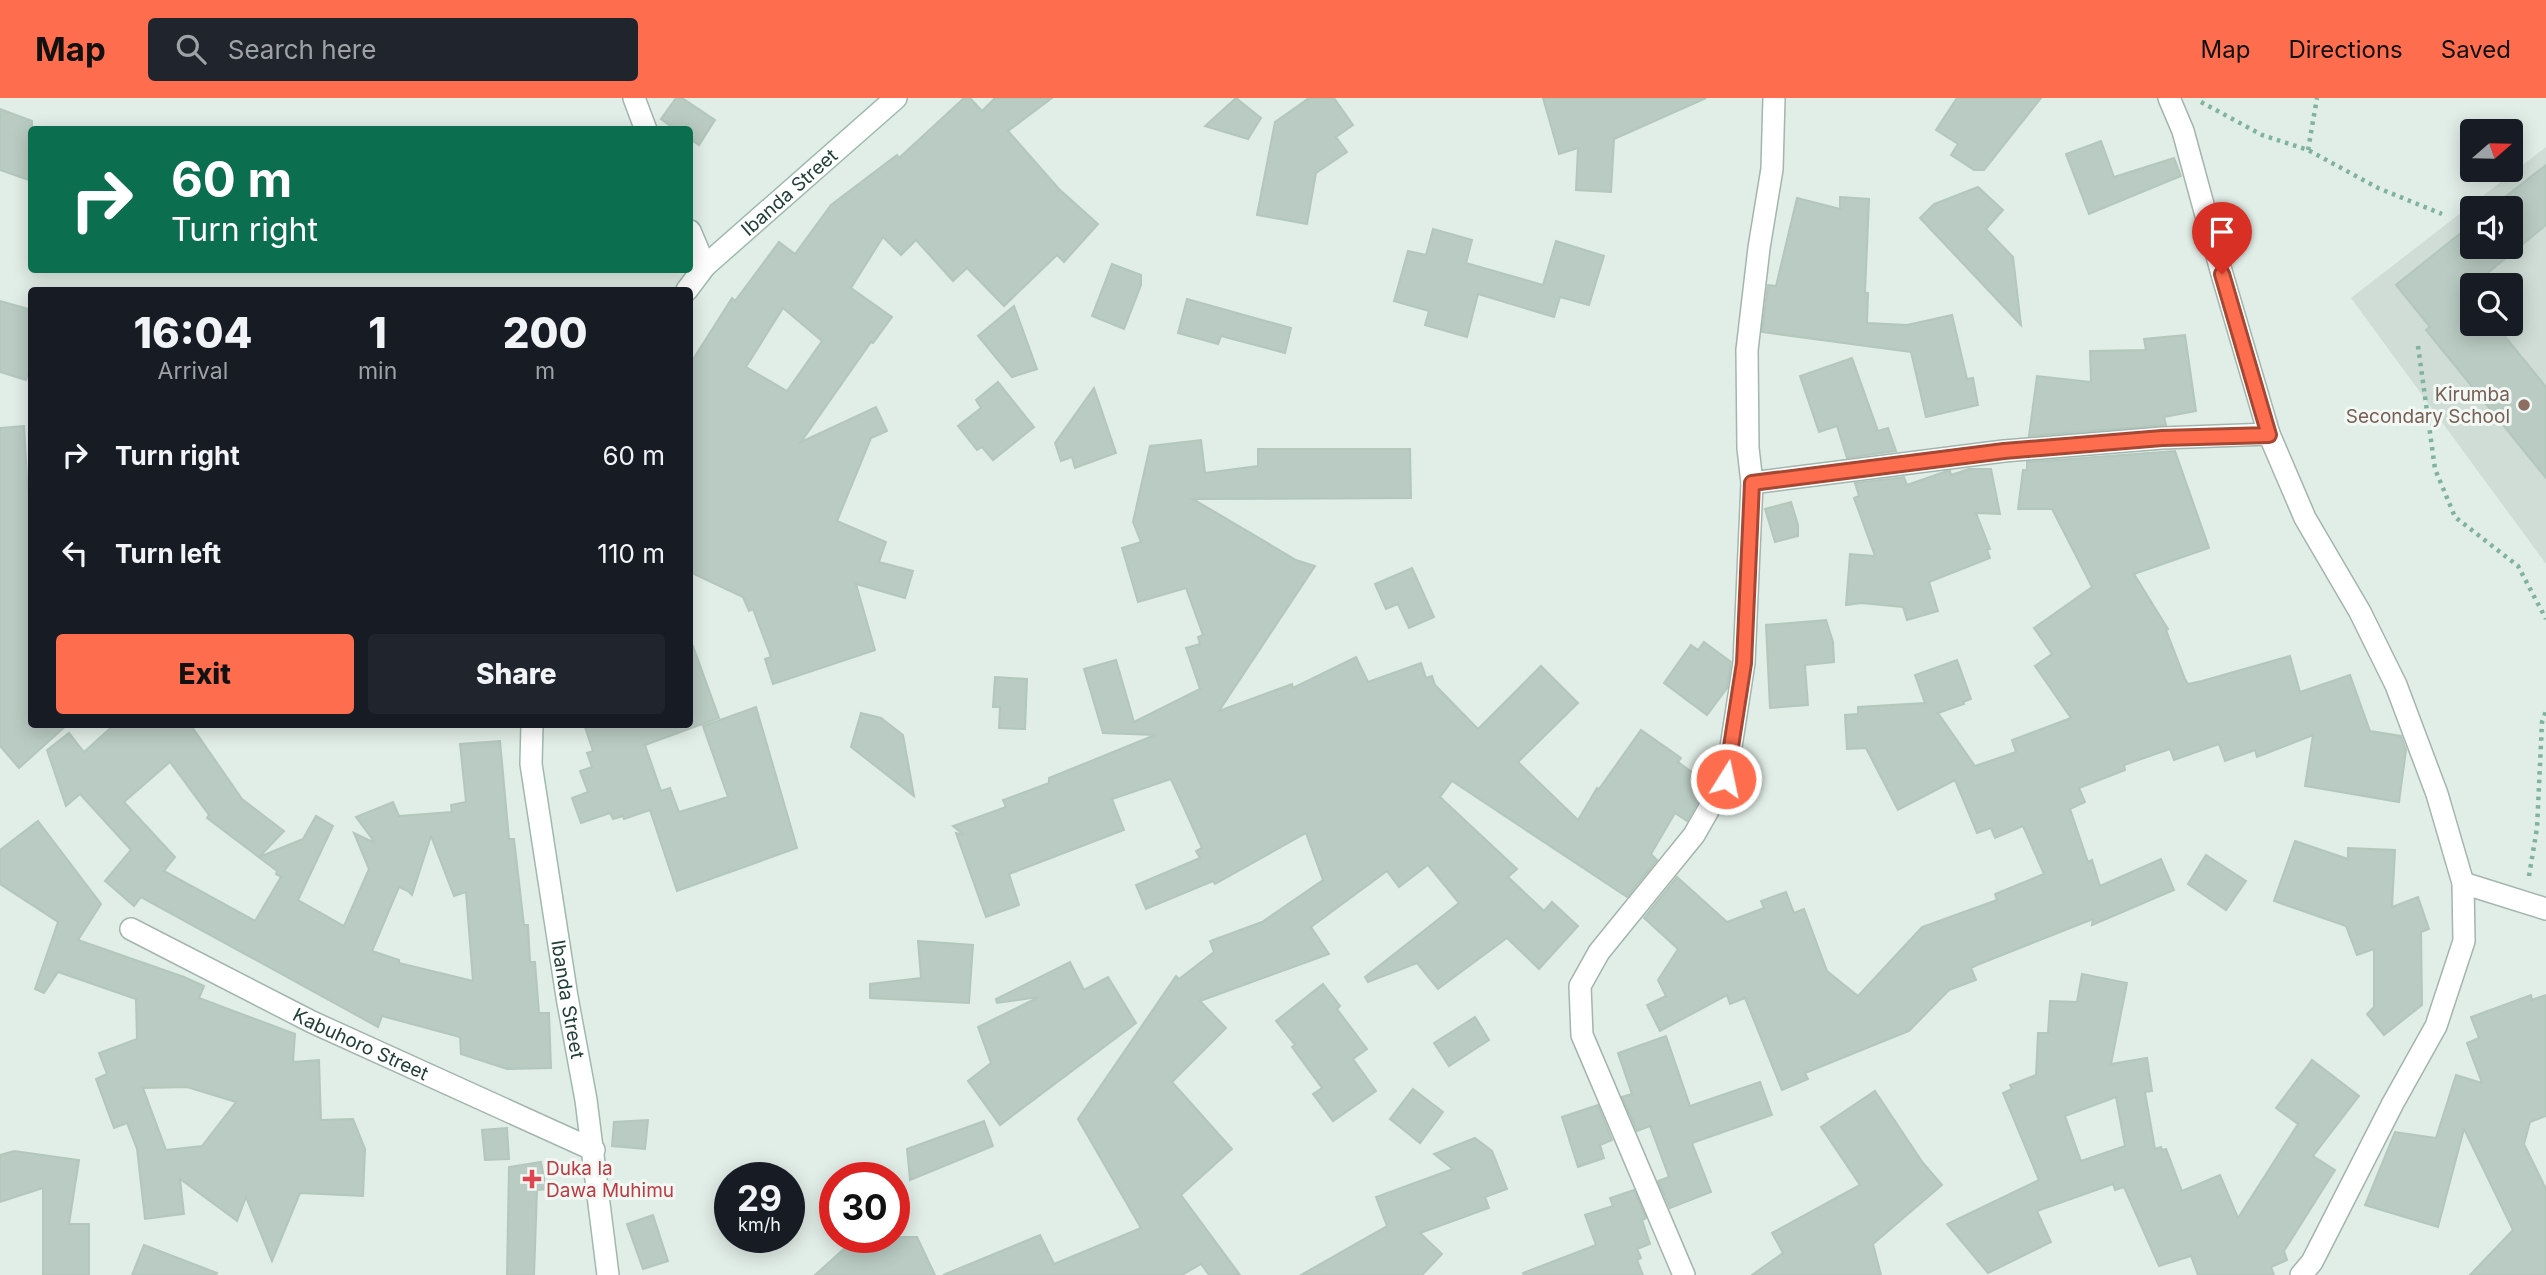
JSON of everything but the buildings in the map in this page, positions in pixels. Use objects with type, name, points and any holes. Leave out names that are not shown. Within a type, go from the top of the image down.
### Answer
[{"type":"street","points":[[634,98],[644,126]]},
{"type":"street","name":"Ibanda Street","points":[[689,287],[705,266],[897,98]]},
{"type":"street","points":[[1684,1275],[1582,1035],[1580,986],[1599,952],[1694,835],[1726,779],[1744,663],[1752,483],[1748,448],[1747,350],[1772,169],[1774,98]]},
{"type":"street","points":[[2169,98],[2183,131],[2269,435],[2305,518],[2360,612],[2396,685],[2437,794],[2463,883],[2464,941],[2436,1026],[2393,1103],[2312,1262],[2301,1275]]},
{"type":"street","points":[[693,238],[705,266]]},
{"type":"street","points":[[1752,483],[2004,451],[2162,438],[2269,435]]},
{"type":"street","name":"Ibanda Street","points":[[532,728],[531,764],[594,1150],[608,1275]]},
{"type":"street","points":[[2463,883],[2546,909]]},
{"type":"street","name":"Kabuhoro Street","points":[[131,929],[323,1027],[594,1150]]},
{"type":"path","points":[[2194,98],[2262,135],[2308,150],[2378,188],[2442,214]]},
{"type":"path","points":[[2308,150],[2317,98]]},
{"type":"path","points":[[2418,346],[2435,470],[2455,517],[2518,566],[2546,619]]},
{"type":"path","points":[[2524,901],[2537,828],[2542,722],[2546,712]]},
{"type":"shaded area","points":[[2546,147],[2546,564],[2351,298],[2460,214],[2460,259],[2523,259],[2523,196],[2483,196],[2501,182],[2524,182],[2524,164]]},
{"type":"place","name":"Kirumba Secondary School","points":[[2524,405]]},
{"type":"place","name":"Duka la Dawa Muhimu","points":[[532,1179]]},
{"type":"route","points":[[1726,779],[1744,663],[1752,483],[2004,451],[2081,447],[2162,438],[2269,435],[2222,274]]}]
